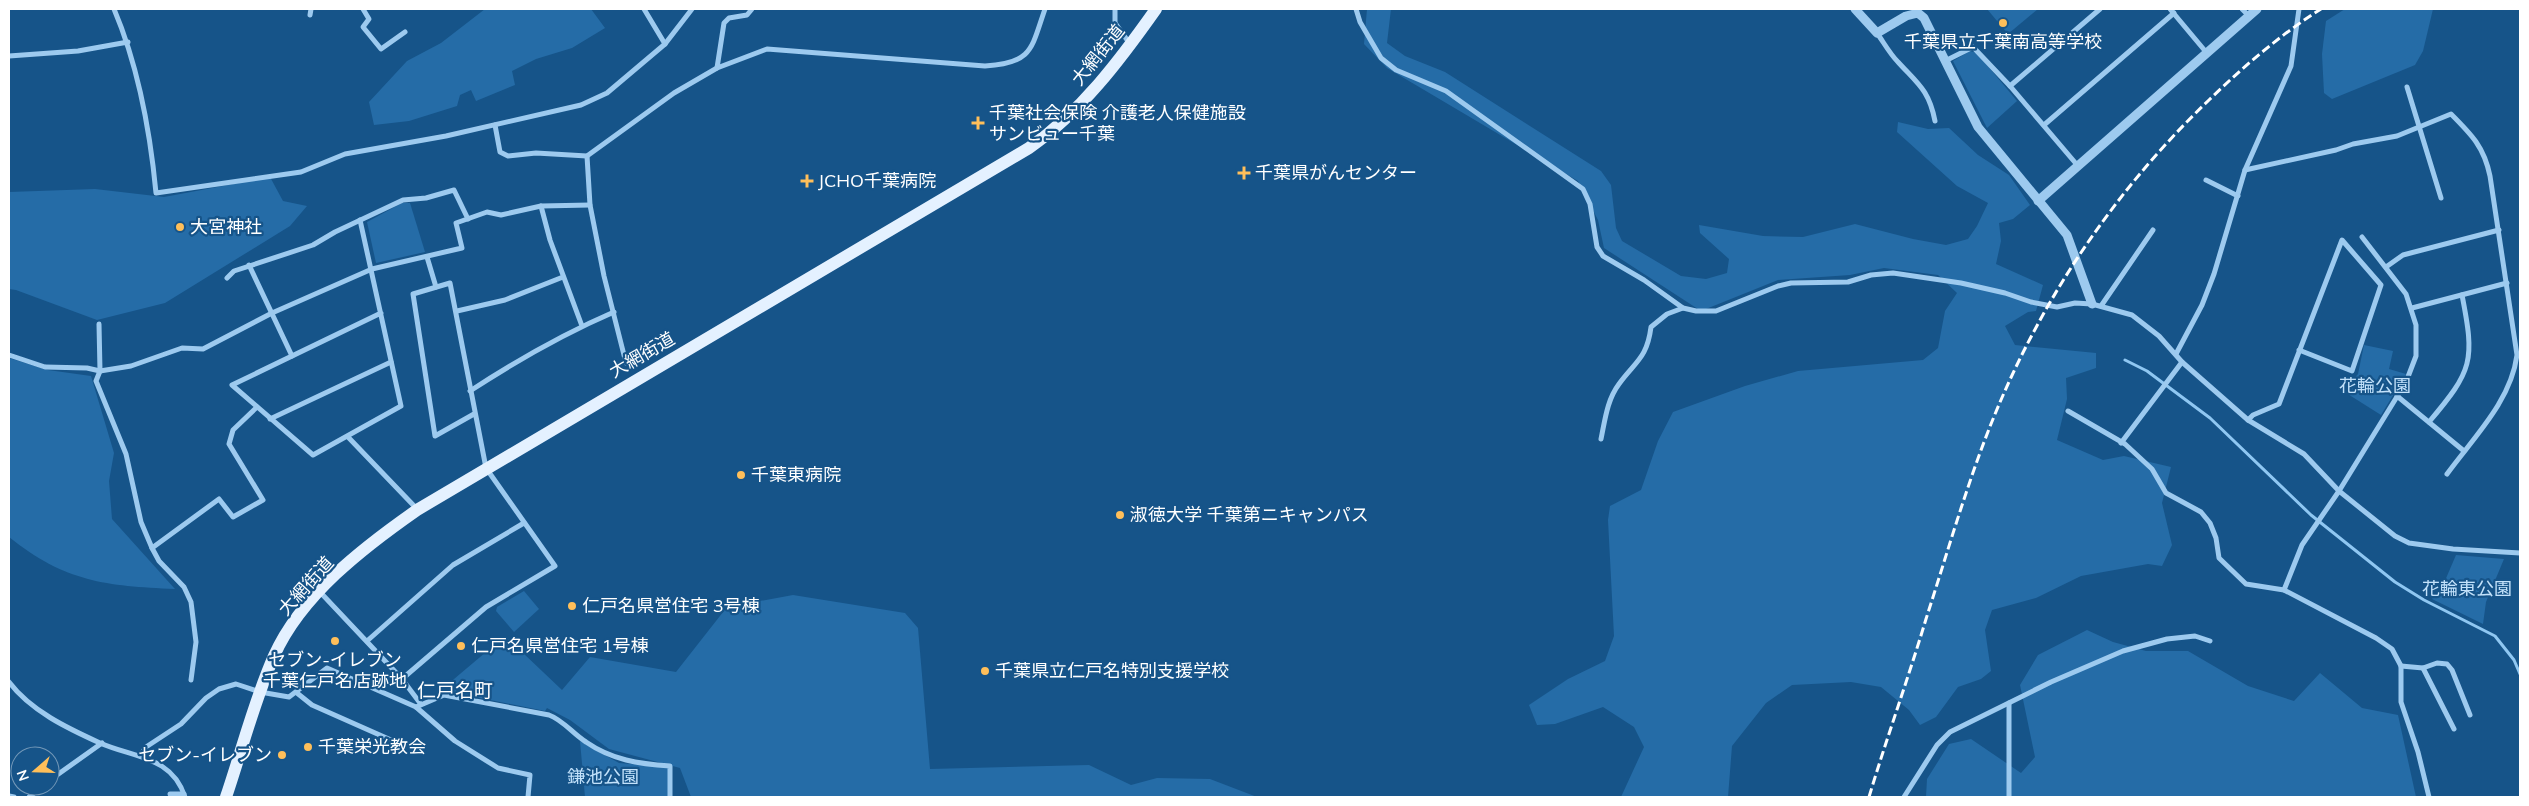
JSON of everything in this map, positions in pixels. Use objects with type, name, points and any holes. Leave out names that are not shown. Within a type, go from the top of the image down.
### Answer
[{"type":"main road","name":"大網街道","points":[[226,797],[260,692],[282,641],[305,608],[355,559],[417,510],[1029,148],[1066,119],[1099,84],[1156,9]]},
{"type":"street","points":[[114,9],[128,42],[150,135],[156,193],[301,172],[345,154],[446,136],[581,105],[606,93],[664,44],[692,9]]},
{"type":"street","points":[[363,9],[369,19],[363,27],[381,49],[405,32]]},
{"type":"street","points":[[644,9],[664,44]]},
{"type":"street","points":[[717,68],[724,23],[729,18],[748,15],[752,9]]},
{"type":"street","points":[[495,125],[500,152],[508,156],[536,153],[588,156],[674,93],[717,68],[767,49],[986,66],[1004,65],[1020,60],[1031,50],[1046,9]]},
{"type":"street","points":[[1115,9],[1115,23],[1130,44]]},
{"type":"street","points":[[1356,9],[1360,22],[1381,58],[1396,70],[1446,91],[1583,189],[1590,204],[1597,247],[1603,256],[1644,280],[1683,308],[1701,312],[1716,311],[1778,286],[1803,282],[1848,282],[1871,275],[1893,273],[2005,293],[2031,302],[2057,307],[2075,303],[2096,305],[2132,315],[2141,320],[2182,362],[2248,420],[2304,454],[2339,491],[2396,536],[2409,543],[2454,550],[2520,553]]},
{"type":"street","points":[[1855,9],[1877,33],[1897,61],[1923,86],[1932,103],[1935,121]]},
{"type":"street","points":[[2010,86],[2100,9]]},
{"type":"street","points":[[2038,201],[2206,52],[2246,12],[2257,9]]},
{"type":"street","points":[[2176,354],[2202,305],[2245,170],[2288,73],[2292,60],[2299,9]]},
{"type":"street","points":[[2044,126],[2172,11],[2206,52]]},
{"type":"street","points":[[1877,33],[1906,16],[1918,13],[1924,18],[1978,127],[2066,235],[2096,305]]},
{"type":"street","points":[[9,56],[78,51],[128,42]]},
{"type":"street","points":[[1945,61],[1974,47],[2078,166]]},
{"type":"street","points":[[2407,87],[2441,198]]},
{"type":"street","points":[[2245,170],[2336,150],[2353,144],[2397,136],[2452,114],[2475,138],[2486,157],[2499,230],[2516,339],[2515,370],[2504,397],[2447,474]]},
{"type":"street","points":[[588,156],[590,205],[604,276],[626,363]]},
{"type":"street","points":[[2206,180],[2238,196]]},
{"type":"street","points":[[227,278],[234,271],[249,265],[284,256],[313,245],[403,200],[426,198],[454,190],[468,219]]},
{"type":"street","points":[[9,355],[44,367],[87,368],[100,371],[131,366],[182,348],[203,349],[272,313],[372,269],[462,248],[456,223],[487,212],[501,215],[541,206],[590,205]]},
{"type":"street","points":[[541,206],[563,277],[582,326]]},
{"type":"street","points":[[360,220],[372,269],[381,313],[400,406],[313,455],[232,385],[381,313]]},
{"type":"street","points":[[2096,305],[2152,230]]},
{"type":"street","points":[[2386,267],[2404,255],[2499,230]]},
{"type":"street","points":[[2284,590],[2302,545],[2339,491],[2397,396],[2412,370],[2416,356],[2416,325],[2406,294],[2362,237]]},
{"type":"street","points":[[2248,420],[2253,415],[2278,404],[2299,350],[2342,240],[2381,285],[2352,370],[2299,350]]},
{"type":"street","points":[[428,257],[436,287]]},
{"type":"street","points":[[249,265],[292,356]]},
{"type":"street","points":[[457,311],[504,300],[563,277]]},
{"type":"street","points":[[402,679],[486,607],[555,566],[486,468],[474,414],[457,311],[450,283],[413,294],[436,436],[474,414]]},
{"type":"street","points":[[2412,308],[2507,283]]},
{"type":"street","points":[[2429,422],[2461,383],[2469,362],[2470,335],[2462,295]]},
{"type":"street","points":[[1601,440],[1607,406],[1619,384],[1638,364],[1649,340],[1650,327],[1667,314],[1683,308]]},
{"type":"street","points":[[470,391],[521,358],[582,326],[614,312]]},
{"type":"street","points":[[99,324],[100,371],[96,381],[126,454],[141,522],[159,561],[184,587],[191,602],[196,642],[191,680]]},
{"type":"street","points":[[270,419],[391,362]]},
{"type":"street","points":[[2122,443],[2182,362]]},
{"type":"street","points":[[2397,396],[2464,451]]},
{"type":"street","points":[[152,548],[218,499],[234,516],[263,500],[229,444],[233,430],[257,407]]},
{"type":"street","points":[[2068,411],[2122,443],[2144,461],[2166,493],[2201,512],[2216,538],[2219,558],[2242,581],[2284,590],[2376,638],[2392,649],[2401,666],[2401,702],[2418,752],[2429,797]]},
{"type":"street","points":[[348,437],[417,510]]},
{"type":"street","points":[[367,641],[453,565],[524,523]]},
{"type":"street","points":[[320,592],[402,679],[418,705],[455,741],[498,768],[530,775],[528,797]]},
{"type":"street","points":[[1904,797],[1937,745],[1950,732],[2123,651],[2176,638],[2195,636],[2210,641]]},
{"type":"street","points":[[2401,666],[2423,668],[2437,662],[2447,664],[2452,670],[2470,715]]},
{"type":"street","points":[[140,756],[146,747],[181,724],[206,698],[219,689],[236,684],[260,692],[289,697],[297,693],[327,668],[418,705],[444,695],[549,715],[556,718],[587,743],[618,759],[670,766],[670,797]]},
{"type":"street","points":[[2423,668],[2454,729]]},
{"type":"street","points":[[9,682],[17,693],[36,708],[102,744],[140,756],[167,769],[180,783],[185,796],[170,794]]},
{"type":"street","points":[[297,693],[312,704],[391,740]]},
{"type":"street","points":[[2009,703],[2009,797]]},
{"type":"street","points":[[60,773],[102,744]]},
{"type":"street","points":[[9,796],[14,797]]},
{"type":"green space","points":[[485,9],[591,9],[605,28],[572,48],[536,59],[512,71],[515,85],[476,101],[471,90],[460,95],[457,106],[409,121],[374,125],[369,102],[407,61],[441,43]]},
{"type":"green space","points":[[1367,9],[1391,9],[1387,43],[1405,56],[1445,72],[1601,171],[1611,185],[1616,228],[1622,241],[1681,276],[1706,279],[1727,273],[1729,259],[1700,233],[1699,225],[1763,236],[1803,237],[1855,224],[1913,239],[1946,245],[1968,239],[1977,226],[1988,203],[1957,186],[1897,132],[1898,122],[1928,129],[1949,128],[1978,155],[2009,175],[2030,205],[2013,219],[1999,223],[2001,241],[1996,264],[2043,285],[2036,311],[2028,312],[2005,326],[2015,345],[2096,353],[2096,368],[2066,378],[2067,399],[2057,440],[2103,460],[2124,456],[2171,467],[2162,503],[2172,545],[2162,566],[2148,564],[2081,576],[2036,598],[1992,610],[1985,630],[1991,671],[1981,679],[1958,687],[1936,717],[1920,725],[1909,710],[1881,687],[1851,682],[1792,685],[1766,703],[1732,746],[1728,797],[1621,797],[1644,747],[1634,727],[1603,707],[1555,724],[1537,725],[1529,705],[1568,679],[1605,661],[1614,636],[1608,520],[1610,506],[1641,490],[1658,441],[1673,412],[1745,386],[1798,371],[1923,360],[1938,348],[1945,311],[1957,293],[1938,275],[1884,268],[1850,275],[1778,280],[1701,311],[1604,248],[1598,220],[1578,181],[1387,68],[1364,44]]},
{"type":"green space","points":[[1987,9],[2038,9],[2008,34]]},
{"type":"green space","points":[[2345,9],[2433,9],[2423,51],[2415,65],[2332,99],[2324,93],[2322,54],[2326,21]]},
{"type":"green space","points":[[1970,51],[1977,53],[2017,101],[1987,128],[1953,61]]},
{"type":"green space","points":[[270,177],[283,201],[307,206],[290,226],[165,303],[97,320],[9,289],[9,192],[95,189],[164,197]]},
{"type":"green space","points":[[402,203],[410,203],[425,252],[376,263],[367,222]]},
{"type":"green space","name":"花輪公園","points":[[2364,345],[2393,351],[2389,369],[2406,374],[2381,415],[2343,391],[2358,374]]},
{"type":"green space","points":[[9,358],[48,370],[91,376],[114,453],[109,481],[112,519],[175,589],[128,586],[87,579],[49,564],[9,537]]},
{"type":"green space","name":"花輪東公園","points":[[2456,555],[2504,559],[2486,602],[2483,624],[2432,599],[2444,583]]},
{"type":"green space","points":[[524,591],[539,609],[514,632],[496,611],[497,607]]},
{"type":"green space","points":[[793,595],[905,613],[918,628],[930,769],[1089,765],[1131,785],[1157,778],[1210,779],[1257,797],[691,797],[680,768],[609,749],[570,720],[547,708],[545,711],[441,690],[505,636],[562,690],[590,657],[676,672],[727,607]]},
{"type":"green space","points":[[2087,630],[2113,642],[2146,651],[2188,651],[2248,686],[2294,701],[2320,673],[2362,708],[2398,715],[2416,797],[1926,797],[1927,779],[1949,744],[1971,739],[2021,773],[2035,757],[2020,685],[2038,655]]},
{"type":"green space","name":"鎌池公園","points":[[580,741],[619,763],[668,767],[669,797],[585,797]]},
{"type":"waterway","points":[[2125,360],[2147,371],[2210,418],[2311,515],[2395,582],[2424,600],[2495,636],[2514,660],[2520,674]]},
{"type":"railway","points":[[1869,797],[1973,472],[2011,378],[2032,334],[2056,291],[2111,210],[2174,135],[2249,63],[2291,29],[2321,9]]},
{"type":"place","name":"千葉県立千葉南高等学校","points":[[2003,23]]},
{"type":"place","name":"千葉社会保険 介護老人保健施設 サンビュー千葉","points":[[978,123]]},
{"type":"place","name":"千葉県がんセンター","points":[[1244,173]]},
{"type":"place","name":"JCHO千葉病院","points":[[807,181]]},
{"type":"place","name":"大宮神社","points":[[180,227]]},
{"type":"place","name":"千葉東病院","points":[[741,475]]},
{"type":"place","name":"淑徳大学 千葉第ニキャンパス","points":[[1120,515]]},
{"type":"place","name":"仁戸名県営住宅 3号棟","points":[[572,606]]},
{"type":"place","name":"セブン-イレブン 千葉仁戸名店跡地","points":[[335,641]]},
{"type":"place","name":"仁戸名県営住宅 1号棟","points":[[461,646]]},
{"type":"place","name":"千葉県立仁戸名特別支援学校","points":[[985,671]]},
{"type":"place","name":"千葉栄光教会","points":[[308,747]]},
{"type":"place","name":"セブン-イレブン","points":[[282,755]]},
{"type":"district","name":"仁戸名町","points":[[455,690]]}]
